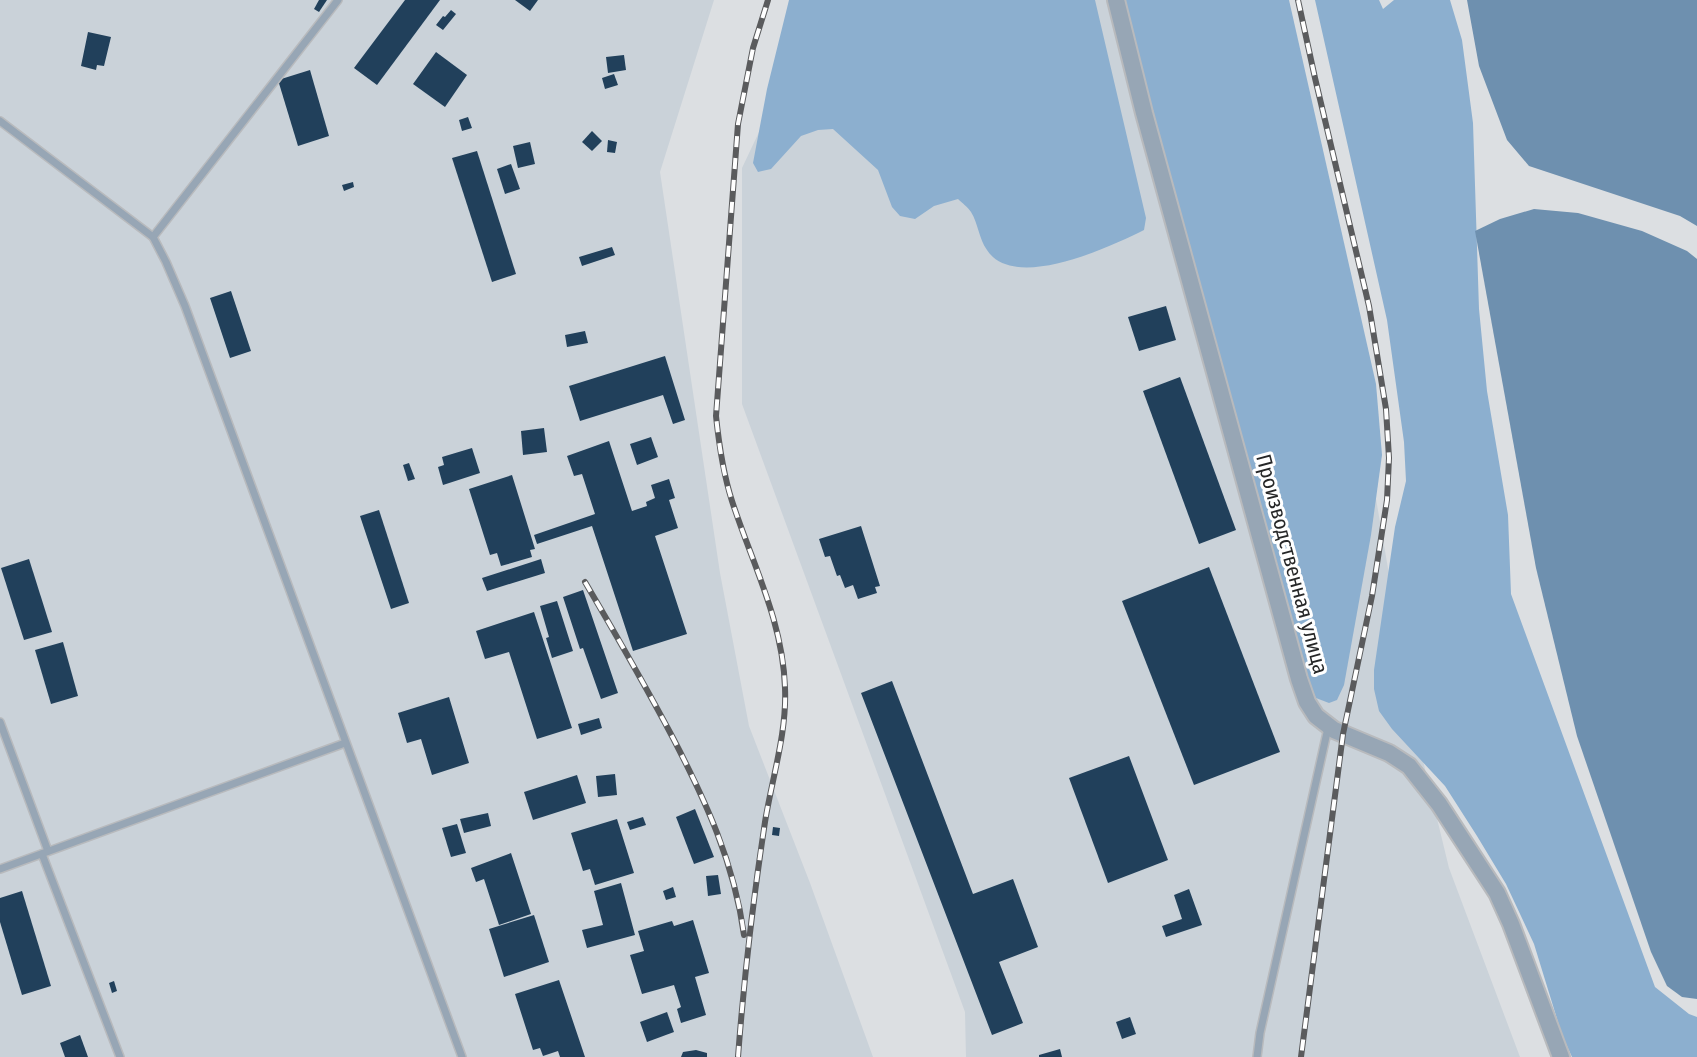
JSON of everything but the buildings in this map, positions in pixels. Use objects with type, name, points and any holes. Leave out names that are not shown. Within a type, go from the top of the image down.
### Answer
[{"type":"street","name":"Производственная улица","points":[[1116,0],[1147,124],[1307,702],[1316,716],[1334,730],[1389,753],[1409,766],[1439,804],[1497,893],[1561,1057]]},
{"type":"lane","points":[[153,237],[338,0]]},
{"type":"lane","points":[[0,121],[153,237],[166,262],[185,306],[462,1057]]},
{"type":"lane","points":[[0,722],[45,853],[120,1057]]},
{"type":"lane","points":[[1257,1057],[1260,1033],[1329,726]]},
{"type":"lane","points":[[0,869],[345,743]]},
{"type":"shaded area","points":[[0,0],[714,0],[660,172],[720,573],[749,726],[810,883],[873,1057],[0,1057]]},
{"type":"shaded area","points":[[789,0],[1095,0],[1146,218],[1144,230],[1087,255],[1040,267],[1018,267],[1000,262],[987,250],[971,212],[958,199],[934,206],[915,219],[900,216],[892,207],[878,170],[833,129],[818,130],[801,136],[771,169],[758,172],[753,163],[767,89]]},
{"type":"shaded area","points":[[820,0],[1284,0],[1371,470],[1417,736],[1449,868],[1520,1057],[966,1057],[965,1012],[742,404],[742,168]]},
{"type":"shaded area","points":[[1125,0],[1289,0],[1376,384],[1382,455],[1371,535],[1344,685],[1337,700],[1329,703],[1316,698],[1307,680],[1160,141]]},
{"type":"shaded area","points":[[1315,0],[1379,0],[1383,9],[1394,0],[1450,0],[1462,40],[1473,123],[1479,309],[1487,391],[1508,515],[1511,594],[1655,987],[1689,1014],[1697,1017],[1697,1057],[1572,1057],[1562,1035],[1534,944],[1506,884],[1445,786],[1392,729],[1379,711],[1374,689],[1374,670],[1395,527],[1406,481],[1404,442],[1387,320]]},
{"type":"shaded area","points":[[1467,0],[1697,0],[1697,226],[1680,216],[1529,166],[1507,140],[1479,66]]},
{"type":"shaded area","points":[[1534,209],[1578,213],[1642,231],[1687,251],[1697,259],[1697,999],[1682,997],[1667,986],[1651,952],[1577,736],[1536,568],[1475,231],[1500,219]]},
{"type":"railway","points":[[738,1057],[753,910],[765,822],[784,722],[785,688],[779,639],[726,480],[716,416],[738,124],[753,48],[768,0]]},
{"type":"railway","points":[[1298,0],[1369,306],[1386,409],[1389,458],[1387,500],[1372,596],[1343,734],[1301,1057]]},
{"type":"railway","points":[[585,582],[662,718],[707,809],[726,857],[744,935]]}]
